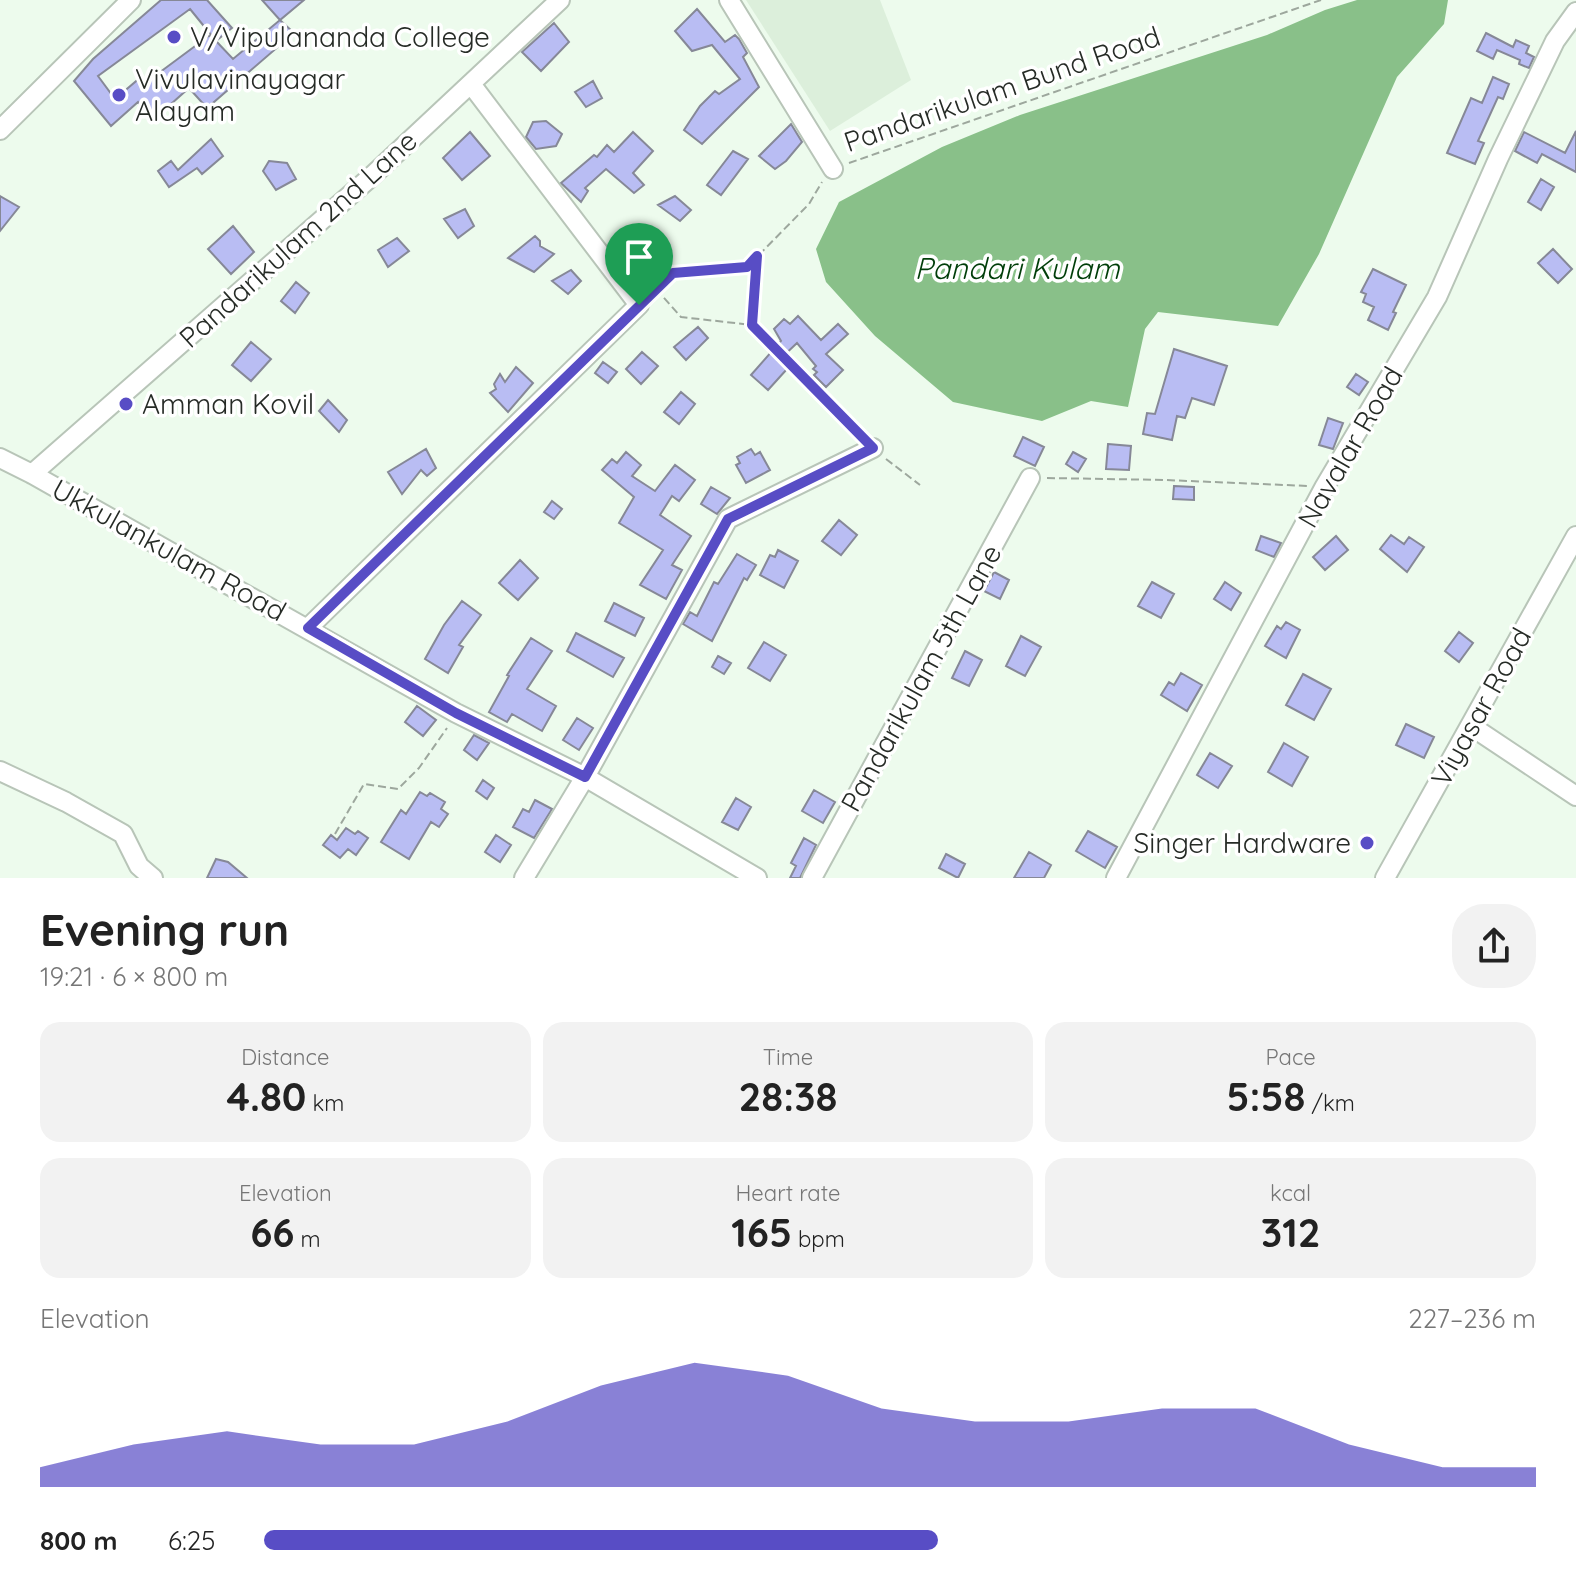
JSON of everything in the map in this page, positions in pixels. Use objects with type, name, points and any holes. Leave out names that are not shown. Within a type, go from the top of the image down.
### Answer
[{"type":"street","points":[[0,130],[131,0]]},
{"type":"street","name":"Pandarikulam 2nd Lane","points":[[32,474],[373,175],[560,0]]},
{"type":"street","points":[[729,0],[833,169]]},
{"type":"street","name":"Navalar Road","points":[[1116,878],[1325,486],[1437,297],[1549,54],[1576,12]]},
{"type":"street","points":[[308,628],[639,305],[471,84]]},
{"type":"street","points":[[524,878],[585,777],[728,519],[873,448]]},
{"type":"street","name":"Ukkulankulam Road","points":[[0,458],[456,713],[585,777],[757,878]]},
{"type":"street","name":"Pandarikulam 5th Lane","points":[[812,878],[1030,478]]},
{"type":"street","name":"Viyasar Road","points":[[1386,878],[1576,536]]},
{"type":"street","points":[[1471,726],[1576,796]]},
{"type":"street","points":[[0,771],[66,802],[123,834],[139,866],[153,878]]},
{"type":"path","name":"Pandarikulam Bund Road","points":[[833,169],[1321,0]]},
{"type":"path","points":[[639,305],[673,273],[747,267],[809,204],[833,169]]},
{"type":"path","points":[[752,325],[757,256]]},
{"type":"path","points":[[656,289],[681,317],[752,325],[873,448],[920,485]]},
{"type":"path","points":[[1030,478],[1325,486]]},
{"type":"path","points":[[335,834],[364,784],[398,789],[419,768],[456,713]]},
{"type":"shaded area","points":[[746,0],[880,0],[911,80],[830,131]]},
{"type":"water","name":"Pandari Kulam","points":[[1357,0],[1448,0],[1444,24],[1397,77],[1319,254],[1278,326],[1158,312],[1145,329],[1128,407],[1091,401],[1042,421],[953,402],[875,336],[826,282],[816,249],[839,202],[942,147],[1020,115],[1267,35]]},
{"type":"building","points":[[161,0],[207,0],[232,28],[216,41],[233,59],[280,20],[294,33],[207,108],[189,88],[152,121],[138,102],[111,126],[74,81],[93,59]],"holes":[[[190,9],[216,41],[210,35],[144,84],[141,77],[115,99],[98,76]]]},
{"type":"building","points":[[262,0],[304,0],[280,20]]},
{"type":"building","points":[[697,9],[725,42],[735,35],[739,39],[747,53],[743,57],[759,87],[702,144],[684,130],[700,106],[715,91],[719,94],[740,79],[712,45],[692,51],[675,31]]},
{"type":"building","points":[[554,23],[569,42],[541,71],[522,52]]},
{"type":"building","points":[[1486,33],[1513,47],[1516,40],[1529,46],[1526,53],[1534,57],[1529,68],[1519,64],[1520,60],[1497,50],[1493,59],[1477,51]]},
{"type":"building","points":[[1493,77],[1509,84],[1503,99],[1498,97],[1478,141],[1484,143],[1475,164],[1447,153],[1471,98],[1482,103]]},
{"type":"building","points":[[593,81],[602,98],[586,107],[575,92]]},
{"type":"building","points":[[546,121],[562,134],[556,146],[536,149],[526,137],[533,122]]},
{"type":"building","points":[[791,124],[802,142],[775,169],[759,156]]},
{"type":"building","points":[[1576,131],[1576,172],[1542,154],[1537,163],[1515,151],[1524,132],[1565,153]]},
{"type":"building","points":[[470,132],[490,156],[462,180],[443,158]]},
{"type":"building","points":[[633,132],[653,151],[633,173],[644,185],[634,193],[606,169],[585,188],[588,191],[581,202],[561,183],[594,155],[597,157],[607,145],[614,152]]},
{"type":"building","points":[[211,139],[223,156],[202,174],[197,168],[169,187],[158,171],[171,161],[178,170]]},
{"type":"building","points":[[733,151],[748,159],[721,195],[707,185]]},
{"type":"building","points":[[269,161],[287,163],[296,179],[276,190],[263,171]]},
{"type":"building","points":[[1541,179],[1554,187],[1541,210],[1528,202]]},
{"type":"building","points":[[0,196],[19,207],[0,231]]},
{"type":"building","points":[[675,196],[691,210],[680,221],[658,205]]},
{"type":"building","points":[[465,209],[474,226],[458,238],[444,219]]},
{"type":"building","points":[[233,226],[254,252],[231,274],[208,249]]},
{"type":"building","points":[[535,236],[540,246],[554,254],[534,272],[508,258]]},
{"type":"building","points":[[397,238],[409,251],[388,267],[378,250]]},
{"type":"building","points":[[1553,249],[1572,269],[1558,283],[1538,263]]},
{"type":"building","points":[[1373,269],[1406,285],[1388,330],[1368,320],[1374,307],[1363,302],[1366,294],[1361,292]]},
{"type":"building","points":[[571,270],[581,281],[568,294],[552,281]]},
{"type":"building","points":[[296,282],[309,293],[295,313],[281,301]]},
{"type":"building","points":[[798,316],[821,340],[838,324],[848,334],[826,354],[843,370],[826,387],[814,375],[816,366],[797,343],[778,361],[787,369],[768,390],[751,375],[781,341],[774,329],[784,319],[790,324]]},
{"type":"building","points":[[698,327],[708,338],[686,360],[674,347]]},
{"type":"building","points":[[251,342],[271,359],[251,381],[232,365]]},
{"type":"building","points":[[1174,349],[1227,366],[1214,405],[1192,398],[1185,418],[1177,416],[1172,440],[1143,434],[1147,413],[1155,414]]},
{"type":"building","points":[[642,352],[658,366],[641,384],[626,369]]},
{"type":"building","points":[[603,362],[617,372],[608,383],[595,373]]},
{"type":"building","points":[[516,367],[533,383],[508,412],[490,393],[496,389],[494,384],[500,374],[505,382]]},
{"type":"building","points":[[1356,374],[1368,382],[1359,395],[1347,387]]},
{"type":"building","points":[[681,392],[695,404],[679,424],[664,412]]},
{"type":"building","points":[[328,400],[347,420],[339,432],[319,411]]},
{"type":"building","points":[[1328,418],[1343,423],[1333,449],[1319,445]]},
{"type":"building","points":[[1023,437],[1044,447],[1035,466],[1014,456]]},
{"type":"building","points":[[1108,444],[1131,446],[1129,470],[1106,469]]},
{"type":"building","points":[[426,449],[436,468],[427,476],[421,470],[402,494],[388,472]]},
{"type":"building","points":[[751,449],[755,455],[760,452],[770,470],[746,483],[736,465],[740,463],[737,457]]},
{"type":"building","points":[[626,452],[641,465],[632,476],[655,491],[675,465],[695,480],[679,501],[672,496],[660,515],[691,536],[672,565],[682,570],[666,599],[640,585],[663,550],[619,523],[634,497],[602,470],[612,459],[617,463]]},
{"type":"building","points":[[1073,452],[1086,459],[1078,472],[1066,464]]},
{"type":"building","points":[[1174,486],[1194,487],[1194,500],[1173,499]]},
{"type":"building","points":[[711,487],[730,498],[717,514],[701,504]]},
{"type":"building","points":[[552,501],[562,509],[554,519],[544,512]]},
{"type":"building","points":[[839,520],[857,535],[841,555],[822,541]]},
{"type":"building","points":[[1391,535],[1404,544],[1409,537],[1424,547],[1407,572],[1380,549]]},
{"type":"building","points":[[1261,536],[1281,543],[1274,557],[1256,550]]},
{"type":"building","points":[[1336,536],[1348,550],[1325,570],[1313,557]]},
{"type":"building","points":[[778,550],[798,561],[784,588],[760,575],[770,555],[775,557]]},
{"type":"building","points":[[737,554],[756,565],[747,580],[744,578],[712,641],[683,624],[690,612],[697,616],[714,582],[718,584]]},
{"type":"building","points":[[520,560],[538,578],[518,600],[499,583]]},
{"type":"building","points":[[994,572],[1009,580],[1000,599],[984,591]]},
{"type":"building","points":[[1152,582],[1174,594],[1161,618],[1138,606]]},
{"type":"building","points":[[1225,582],[1241,593],[1231,610],[1214,599]]},
{"type":"building","points":[[462,601],[481,615],[459,645],[463,647],[448,673],[425,659]]},
{"type":"building","points":[[614,603],[644,618],[635,636],[605,621]]},
{"type":"building","points":[[1286,622],[1300,630],[1286,658],[1265,646],[1277,626],[1281,629]]},
{"type":"building","points":[[1459,632],[1473,643],[1459,662],[1445,651]]},
{"type":"building","points":[[576,633],[624,658],[613,677],[567,651]]},
{"type":"building","points":[[1021,636],[1041,647],[1025,676],[1006,666]]},
{"type":"building","points":[[531,638],[552,651],[527,689],[556,706],[542,731],[512,714],[507,722],[489,712],[507,675]]},
{"type":"building","points":[[764,642],[786,655],[770,681],[748,668]]},
{"type":"building","points":[[965,651],[982,660],[969,686],[952,678]]},
{"type":"building","points":[[718,656],[731,663],[724,674],[712,667]]},
{"type":"building","points":[[1181,673],[1202,685],[1187,711],[1161,695],[1169,682],[1174,685]]},
{"type":"building","points":[[1303,674],[1331,689],[1314,720],[1286,705]]},
{"type":"building","points":[[417,706],[436,720],[423,736],[405,722]]},
{"type":"building","points":[[577,718],[593,728],[579,750],[563,740]]},
{"type":"building","points":[[1406,724],[1434,737],[1424,758],[1396,745]]},
{"type":"building","points":[[474,735],[489,743],[477,760],[464,750]]},
{"type":"building","points":[[1284,743],[1308,757],[1292,786],[1268,772]]},
{"type":"building","points":[[1210,753],[1232,766],[1218,788],[1197,775]]},
{"type":"building","points":[[483,780],[494,788],[487,799],[476,791]]},
{"type":"building","points":[[814,790],[835,802],[823,823],[802,811]]},
{"type":"building","points":[[420,792],[427,796],[430,793],[445,802],[441,809],[448,814],[439,827],[431,822],[409,859],[381,842],[401,810],[406,814]]},
{"type":"building","points":[[736,798],[751,807],[738,830],[722,822]]},
{"type":"building","points":[[535,800],[552,809],[534,838],[513,827],[523,809],[529,812]]},
{"type":"building","points":[[346,828],[368,838],[356,855],[348,849],[340,858],[323,845],[331,835],[337,840]]},
{"type":"building","points":[[1088,831],[1117,847],[1105,868],[1076,851]]},
{"type":"building","points":[[496,835],[511,845],[500,862],[485,852]]},
{"type":"building","points":[[804,838],[816,845],[800,878],[790,878],[796,866],[791,863]]},
{"type":"building","points":[[1029,852],[1051,865],[1044,878],[1014,878]]},
{"type":"building","points":[[946,854],[965,864],[958,878],[939,868]]},
{"type":"building","points":[[216,859],[228,862],[247,878],[207,878]]},
{"type":"place","name":"V/Vipulananda College","points":[[174,37]]},
{"type":"place","name":"Vivulavinayagar Alayam","points":[[119,95]]},
{"type":"place","name":"Amman Kovil","points":[[126,404]]},
{"type":"place","name":"Singer Hardware","points":[[1367,843]]},
{"type":"route","points":[[757,256],[752,325],[873,448],[728,519],[585,777],[456,713],[308,628],[639,305],[673,273],[747,267],[757,256]]}]
